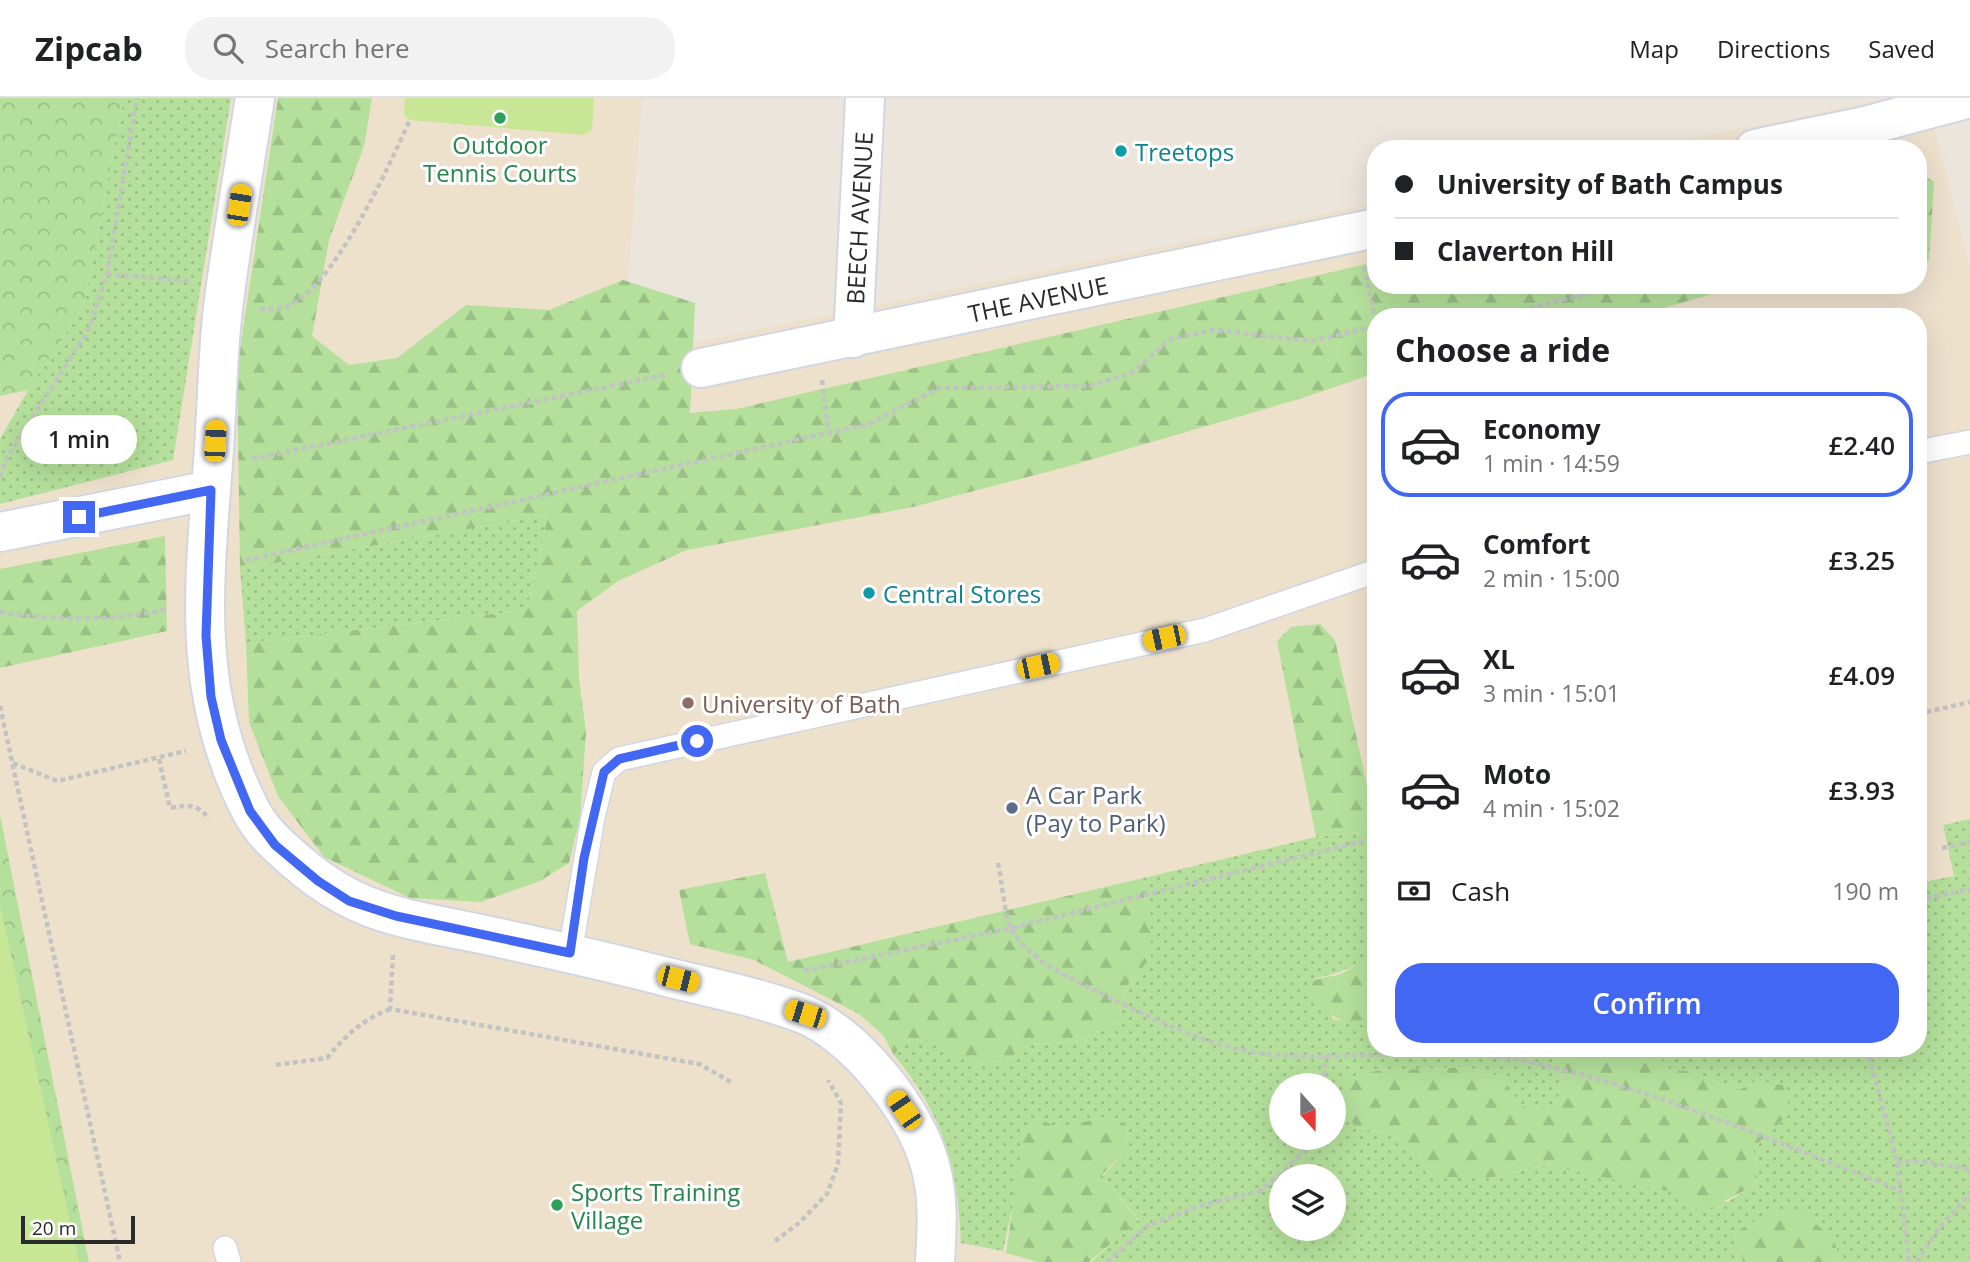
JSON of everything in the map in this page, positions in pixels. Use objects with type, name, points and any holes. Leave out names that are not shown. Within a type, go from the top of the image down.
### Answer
[{"type":"street","points":[[255,98],[223,312],[207,569],[207,677],[215,718],[250,811],[275,845],[318,881],[349,901],[396,916],[570,953],[805,1014],[853,1047],[881,1076],[915,1128],[930,1164],[937,1215],[935,1262]]},
{"type":"street","name":"BEECH AVENUE","points":[[835,341],[866,98]]},
{"type":"street","points":[[1798,140],[1864,126],[1947,101]]},
{"type":"street","name":"THE AVENUE","points":[[701,368],[1365,230]]},
{"type":"street","points":[[0,532],[212,479]]},
{"type":"lane","points":[[1927,450],[1970,442]]},
{"type":"lane","points":[[570,953],[604,772],[619,759],[1205,630],[1367,574]]},
{"type":"path","points":[[0,477],[7,457],[89,329],[107,274],[137,98]]},
{"type":"path","points":[[107,274],[191,281],[223,312],[284,307],[322,280],[373,199],[410,120]]},
{"type":"path","points":[[1531,308],[1585,294]]},
{"type":"path","points":[[207,569],[829,434],[869,424],[939,388],[1090,386],[1132,373],[1170,339],[1214,330],[1312,341],[1367,326]]},
{"type":"path","points":[[829,434],[835,341]]},
{"type":"path","points":[[212,479],[701,368]]},
{"type":"path","points":[[0,612],[44,619],[70,619],[109,618],[159,611]]},
{"type":"path","points":[[1927,712],[1970,702]]},
{"type":"path","points":[[0,707],[120,1262]]},
{"type":"path","points":[[12,763],[57,781],[159,759]]},
{"type":"path","points":[[791,974],[1011,928],[1367,840]]},
{"type":"path","points":[[1941,848],[1970,842]]},
{"type":"path","points":[[998,863],[1011,928],[1032,954],[1077,981],[1166,1025],[1217,1043],[1273,1055],[1367,1055]]},
{"type":"path","points":[[1927,898],[1970,889]]},
{"type":"path","points":[[390,1009],[394,945]]},
{"type":"path","points":[[276,1065],[327,1058],[345,1035],[367,1018],[390,1009],[699,1064],[731,1082]]},
{"type":"path","points":[[1325,1073],[1326,1055]]},
{"type":"path","points":[[1478,1057],[1523,1061],[1651,1096],[1900,1190]]},
{"type":"path","points":[[1869,1057],[1897,1162],[1909,1262]]},
{"type":"path","points":[[775,1241],[799,1223],[827,1194],[838,1164],[841,1103],[825,1073]]},
{"type":"path","points":[[1107,1262],[1147,1226],[1202,1205],[1260,1191],[1304,1150]]},
{"type":"path","points":[[1897,1162],[1920,1161],[1970,1169]]},
{"type":"path","points":[[1917,1262],[1944,1222],[1970,1193]]},
{"type":"shaded area","name":"University of Bath","points":[[0,98],[642,98],[622,357],[1367,205],[1367,294],[1927,294],[1927,140],[1686,140],[1891,98],[1927,98],[1970,270],[1970,1262],[0,1262]]},
{"type":"green space","points":[[0,98],[124,98],[83,308],[28,390],[0,396]]},
{"type":"green space","points":[[124,98],[231,98],[173,460],[0,504],[0,439],[28,390],[83,308]]},
{"type":"green space","points":[[278,98],[372,98],[364,146],[329,240],[312,336],[349,365],[397,358],[466,305],[549,310],[623,280],[695,303],[690,413],[736,409],[1367,264],[1367,294],[1712,294],[1663,308],[1367,308],[1367,376],[1306,397],[1066,467],[913,507],[687,550],[618,581],[577,611],[579,679],[586,732],[580,818],[569,863],[540,881],[481,902],[410,898],[324,857],[278,796],[249,722],[246,643],[527,610],[548,515],[240,569],[237,369]]},
{"type":"green space","name":"Outdoor Tennis Courts","points":[[405,98],[594,98],[592,130],[584,135],[410,120],[404,115]]},
{"type":"green space","points":[[1927,177],[1934,182],[1927,261]]},
{"type":"green space","points":[[548,515],[527,610],[246,643],[240,569]]},
{"type":"green space","points":[[165,536],[167,631],[0,668],[0,569]]},
{"type":"green space","points":[[1320,624],[1335,640],[1367,785],[1367,826],[1359,832],[1316,837],[1277,641],[1291,627]]},
{"type":"green space","points":[[0,815],[89,1262],[0,1262]]},
{"type":"green space","points":[[1970,819],[1970,1262],[1840,1262],[1834,1239],[1734,1233],[1743,1262],[1091,1262],[1138,1220],[1103,1176],[1125,1151],[1127,1125],[1106,1117],[1059,1128],[1037,1119],[1024,1130],[1020,1172],[1003,1251],[961,1243],[956,1190],[945,1143],[925,1099],[894,1055],[904,1043],[924,1038],[952,1056],[977,1063],[1006,1061],[1028,1045],[1081,1041],[1119,1022],[1128,984],[1151,958],[1151,919],[1139,879],[1316,837],[1359,832],[1367,826],[1367,956],[1342,971],[1316,978],[1333,1019],[1367,1025],[1367,1057],[1556,1057],[1560,1090],[1556,1107],[1535,1109],[1518,1101],[1502,1077],[1467,1067],[1376,1071],[1355,1127],[1395,1136],[1418,1153],[1431,1177],[1493,1177],[1546,1165],[1727,1202],[1750,1188],[1757,1178],[1753,1148],[1790,1112],[1758,1080],[1739,1090],[1687,1071],[1670,1070],[1659,1057],[1927,1057],[1927,881],[1954,876],[1943,825]]},
{"type":"green space","points":[[765,873],[788,962],[1139,879],[1151,919],[1151,958],[1128,984],[1119,1022],[1081,1041],[1028,1045],[1006,1061],[977,1063],[952,1056],[924,1038],[904,1043],[894,1055],[883,1035],[859,1014],[754,960],[690,944],[679,890]]},
{"type":"green space","points":[[0,905],[79,1262],[0,1262]]},
{"type":"green space","points":[[1367,954],[1367,1025],[1335,1017],[1320,1004],[1309,986],[1320,978],[1341,974]]},
{"type":"green space","points":[[1556,1057],[1659,1057],[1670,1070],[1687,1071],[1739,1090],[1758,1080],[1783,1085],[1791,1112],[1753,1148],[1757,1178],[1750,1188],[1702,1212],[1672,1192],[1546,1165],[1493,1177],[1431,1177],[1418,1153],[1395,1136],[1355,1127],[1346,1111],[1346,1080],[1376,1071],[1467,1067],[1502,1077],[1518,1101],[1528,1108],[1556,1107],[1560,1090]]},
{"type":"green space","points":[[1106,1117],[1127,1125],[1125,1151],[1102,1175],[1138,1221],[1089,1262],[1038,1262],[1006,1253],[1024,1130],[1038,1118],[1058,1128]]},
{"type":"green space","points":[[1771,1211],[1804,1214],[1834,1239],[1840,1262],[1743,1262],[1734,1233]]},
{"type":"place","name":"Outdoor Tennis Courts","points":[[500,118]]},
{"type":"place","name":"Treetops","points":[[1121,151]]},
{"type":"place","name":"Central Stores","points":[[869,593]]},
{"type":"place","name":"University of Bath","points":[[688,703]]},
{"type":"place","name":"A Car Park (Pay to Park)","points":[[1012,808]]},
{"type":"place","name":"Sports Training Village","points":[[557,1205]]},
{"type":"route","points":[[79,517],[211,490],[207,569],[207,677],[221,740],[250,811],[275,845],[318,881],[349,901],[396,916],[570,953],[584,858],[604,772],[619,759],[697,741]]}]
